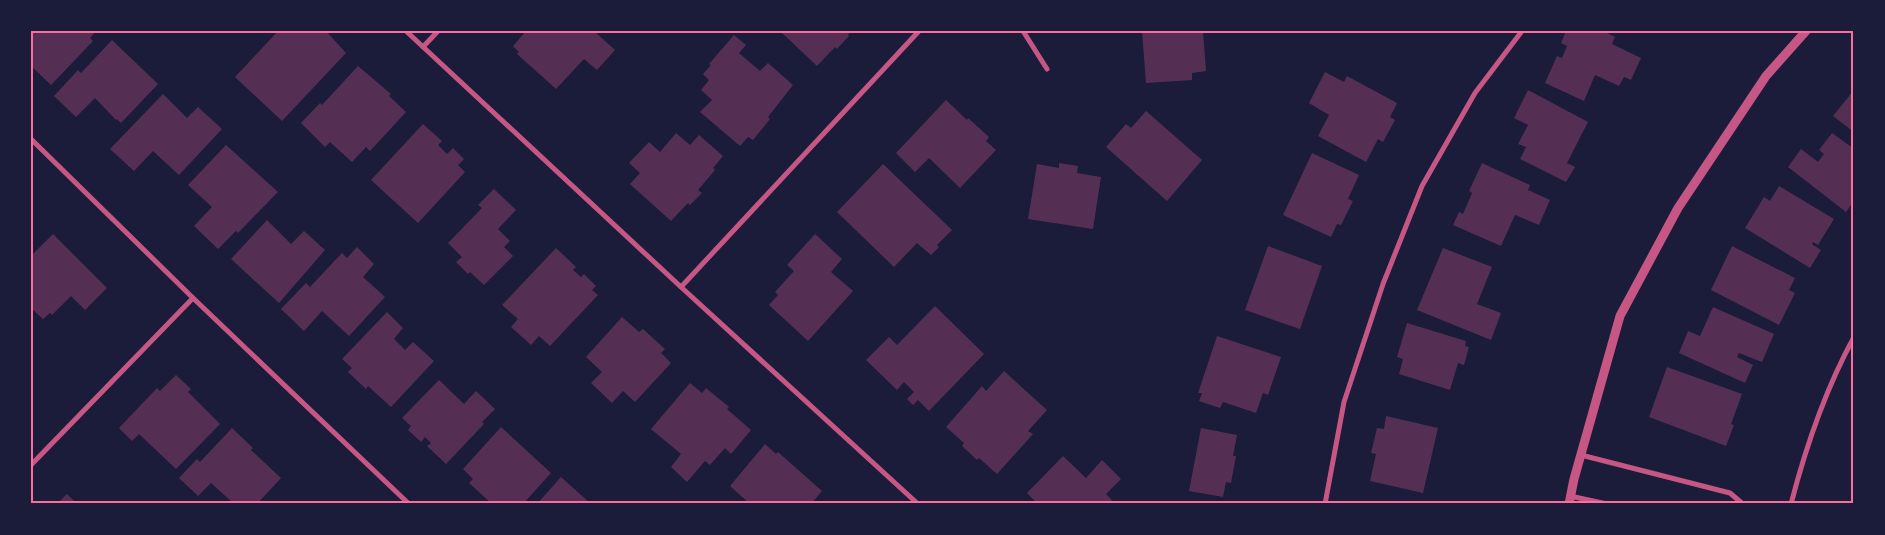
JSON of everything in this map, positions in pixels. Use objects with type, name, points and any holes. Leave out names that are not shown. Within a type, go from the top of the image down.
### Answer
[{"type":"street","points":[[406,31],[681,288],[918,504]]},
{"type":"street","points":[[423,47],[438,31]]},
{"type":"street","points":[[681,288],[919,31]]},
{"type":"street","points":[[1023,31],[1047,69]]},
{"type":"street","points":[[1325,504],[1344,402],[1383,284],[1422,186],[1474,94],[1522,31]]},
{"type":"street","points":[[1607,504],[1570,500],[1620,316],[1678,208],[1766,76],[1806,31]]},
{"type":"street","points":[[31,139],[193,298],[410,504]]},
{"type":"street","points":[[31,465],[193,298]]},
{"type":"street","points":[[1791,504],[1806,447],[1837,368],[1854,337]]},
{"type":"street","points":[[1581,455],[1730,493],[1743,504]]},
{"type":"building","points":[[31,31],[96,31],[90,38],[93,41],[51,85],[31,66]]},
{"type":"building","points":[[276,31],[326,31],[346,53],[282,121],[235,77]]},
{"type":"building","points":[[526,31],[594,31],[615,50],[597,70],[584,59],[556,89],[517,54],[519,52],[513,46]]},
{"type":"building","points":[[780,31],[851,31],[837,49],[835,47],[817,66]]},
{"type":"building","points":[[1142,31],[1203,31],[1206,71],[1192,73],[1192,80],[1146,83]]},
{"type":"building","points":[[1566,31],[1603,31],[1615,37],[1612,44],[1641,58],[1631,80],[1624,77],[1619,86],[1595,75],[1584,101],[1545,83],[1557,56],[1562,58],[1567,46],[1561,43]]},
{"type":"building","points":[[734,35],[746,45],[739,53],[760,71],[768,63],[793,85],[753,140],[748,137],[740,146],[700,112],[712,100],[701,90],[709,80],[703,74],[711,65],[709,64]]},
{"type":"building","points":[[112,40],[158,84],[121,123],[95,98],[76,117],[54,96],[78,70],[81,73]]},
{"type":"building","points":[[358,66],[391,94],[389,96],[406,112],[370,151],[366,147],[352,162],[330,142],[325,147],[301,123],[320,103],[322,105]]},
{"type":"building","points":[[1325,72],[1344,82],[1347,76],[1397,103],[1390,117],[1395,120],[1383,142],[1378,139],[1366,162],[1318,136],[1329,115],[1309,103]]},
{"type":"building","points":[[1528,90],[1588,122],[1567,163],[1575,167],[1566,182],[1520,159],[1526,147],[1518,144],[1528,125],[1514,118]]},
{"type":"building","points":[[1854,90],[1854,132],[1833,116]]},
{"type":"building","points":[[163,94],[187,118],[198,107],[222,129],[179,175],[153,151],[134,171],[110,149]]},
{"type":"building","points":[[946,100],[989,137],[986,141],[996,150],[960,188],[929,158],[915,172],[896,153]]},
{"type":"building","points":[[1146,111],[1202,160],[1167,201],[1106,147],[1126,124],[1131,128]]},
{"type":"building","points":[[423,124],[442,141],[438,145],[447,154],[453,148],[464,159],[458,165],[465,172],[418,223],[371,180]]},
{"type":"building","points":[[676,133],[690,145],[699,135],[723,156],[713,168],[715,170],[698,190],[702,193],[690,205],[688,203],[671,221],[630,184],[640,173],[629,163],[649,142],[660,152]]},
{"type":"building","points":[[1832,133],[1854,149],[1854,201],[1846,212],[1788,167],[1801,149],[1818,162],[1824,154],[1819,150]]},
{"type":"building","points":[[226,145],[278,192],[238,233],[236,231],[218,249],[194,226],[212,207],[188,185]]},
{"type":"building","points":[[1312,153],[1359,175],[1348,199],[1353,201],[1341,225],[1337,224],[1331,237],[1283,215]]},
{"type":"building","points":[[1059,163],[1078,166],[1077,173],[1101,177],[1093,229],[1028,219],[1037,164],[1059,168]]},
{"type":"building","points":[[1482,163],[1530,185],[1528,190],[1550,200],[1539,225],[1515,215],[1501,246],[1453,225],[1459,212],[1463,214],[1472,193],[1469,191]]},
{"type":"building","points":[[883,164],[952,230],[937,245],[939,247],[931,255],[917,243],[894,267],[837,212]]},
{"type":"building","points":[[1779,186],[1834,219],[1818,245],[1813,242],[1812,244],[1821,250],[1810,268],[1745,228],[1764,197],[1770,201]]},
{"type":"building","points":[[494,189],[516,210],[498,229],[510,241],[504,247],[513,256],[484,285],[470,272],[468,274],[456,262],[462,257],[448,243],[482,208],[478,205]]},
{"type":"building","points":[[267,220],[291,244],[304,231],[325,250],[279,303],[231,259]]},
{"type":"building","points":[[53,234],[107,288],[85,310],[71,296],[52,315],[50,313],[43,319],[31,308],[31,256]]},
{"type":"building","points":[[815,234],[842,259],[831,272],[853,291],[808,341],[769,305],[778,295],[775,292],[794,271],[787,265]]},
{"type":"building","points":[[1268,246],[1322,266],[1300,329],[1245,310]]},
{"type":"building","points":[[1732,246],[1795,278],[1789,290],[1795,293],[1779,325],[1711,290]]},
{"type":"building","points":[[357,247],[374,264],[363,277],[385,297],[349,336],[322,311],[304,331],[281,309],[306,283],[310,287],[342,253],[347,258]]},
{"type":"building","points":[[556,248],[576,267],[573,270],[581,277],[584,274],[596,286],[592,290],[598,295],[550,346],[539,336],[531,345],[511,327],[518,319],[502,305]]},
{"type":"building","points":[[1443,248],[1492,267],[1477,304],[1501,313],[1491,340],[1417,310]]},
{"type":"building","points":[[935,306],[984,354],[929,411],[918,400],[913,405],[907,399],[914,392],[904,382],[897,390],[866,360],[889,337],[897,345]]},
{"type":"building","points":[[1713,307],[1774,334],[1762,362],[1739,353],[1737,357],[1753,365],[1745,383],[1679,353],[1688,331],[1700,336]]},
{"type":"building","points":[[387,312],[403,328],[394,339],[405,350],[413,342],[434,361],[391,407],[368,386],[366,389],[348,372],[352,368],[342,359]]},
{"type":"building","points":[[622,317],[639,332],[643,329],[665,349],[661,353],[671,363],[635,402],[623,391],[612,403],[591,383],[602,372],[586,357]]},
{"type":"building","points":[[1407,323],[1466,341],[1465,346],[1469,347],[1464,365],[1458,363],[1450,390],[1399,374],[1403,359],[1397,357]]},
{"type":"building","points":[[1217,336],[1281,357],[1268,395],[1263,393],[1256,413],[1223,402],[1220,408],[1199,401],[1202,393],[1198,393]]},
{"type":"building","points":[[1667,367],[1742,394],[1731,424],[1734,425],[1726,446],[1649,417]]},
{"type":"building","points":[[1004,371],[1047,410],[1028,431],[1033,434],[997,474],[979,458],[977,460],[962,446],[964,443],[946,427],[982,386],[986,391]]},
{"type":"building","points":[[176,375],[191,389],[188,392],[220,424],[176,469],[139,434],[132,441],[119,428],[157,388],[160,391]]},
{"type":"building","points":[[439,380],[464,404],[476,391],[495,409],[482,422],[484,424],[446,464],[427,446],[431,443],[425,437],[421,442],[408,430],[411,426],[402,418]]},
{"type":"building","points":[[690,383],[702,393],[706,388],[729,407],[727,409],[751,430],[731,454],[725,448],[710,465],[705,461],[687,482],[671,467],[681,454],[651,429]]},
{"type":"building","points":[[1386,416],[1438,428],[1423,493],[1370,481],[1376,454],[1371,453],[1377,428],[1384,429]]},
{"type":"building","points":[[501,427],[551,473],[523,504],[492,504],[469,483],[473,479],[463,469]]},
{"type":"building","points":[[232,428],[253,448],[251,450],[281,478],[257,504],[234,504],[211,483],[198,496],[179,478],[197,459],[200,462]]},
{"type":"building","points":[[1201,428],[1237,435],[1233,456],[1236,456],[1231,483],[1226,482],[1223,497],[1189,491]]},
{"type":"building","points":[[765,444],[776,454],[778,452],[822,491],[811,504],[750,504],[730,486]]},
{"type":"building","points":[[1063,456],[1086,478],[1102,460],[1121,479],[1106,494],[1112,500],[1108,504],[1038,504],[1027,493]]},
{"type":"building","points":[[561,477],[591,504],[537,504]]},
{"type":"building","points":[[67,494],[77,504],[57,504]]}]
